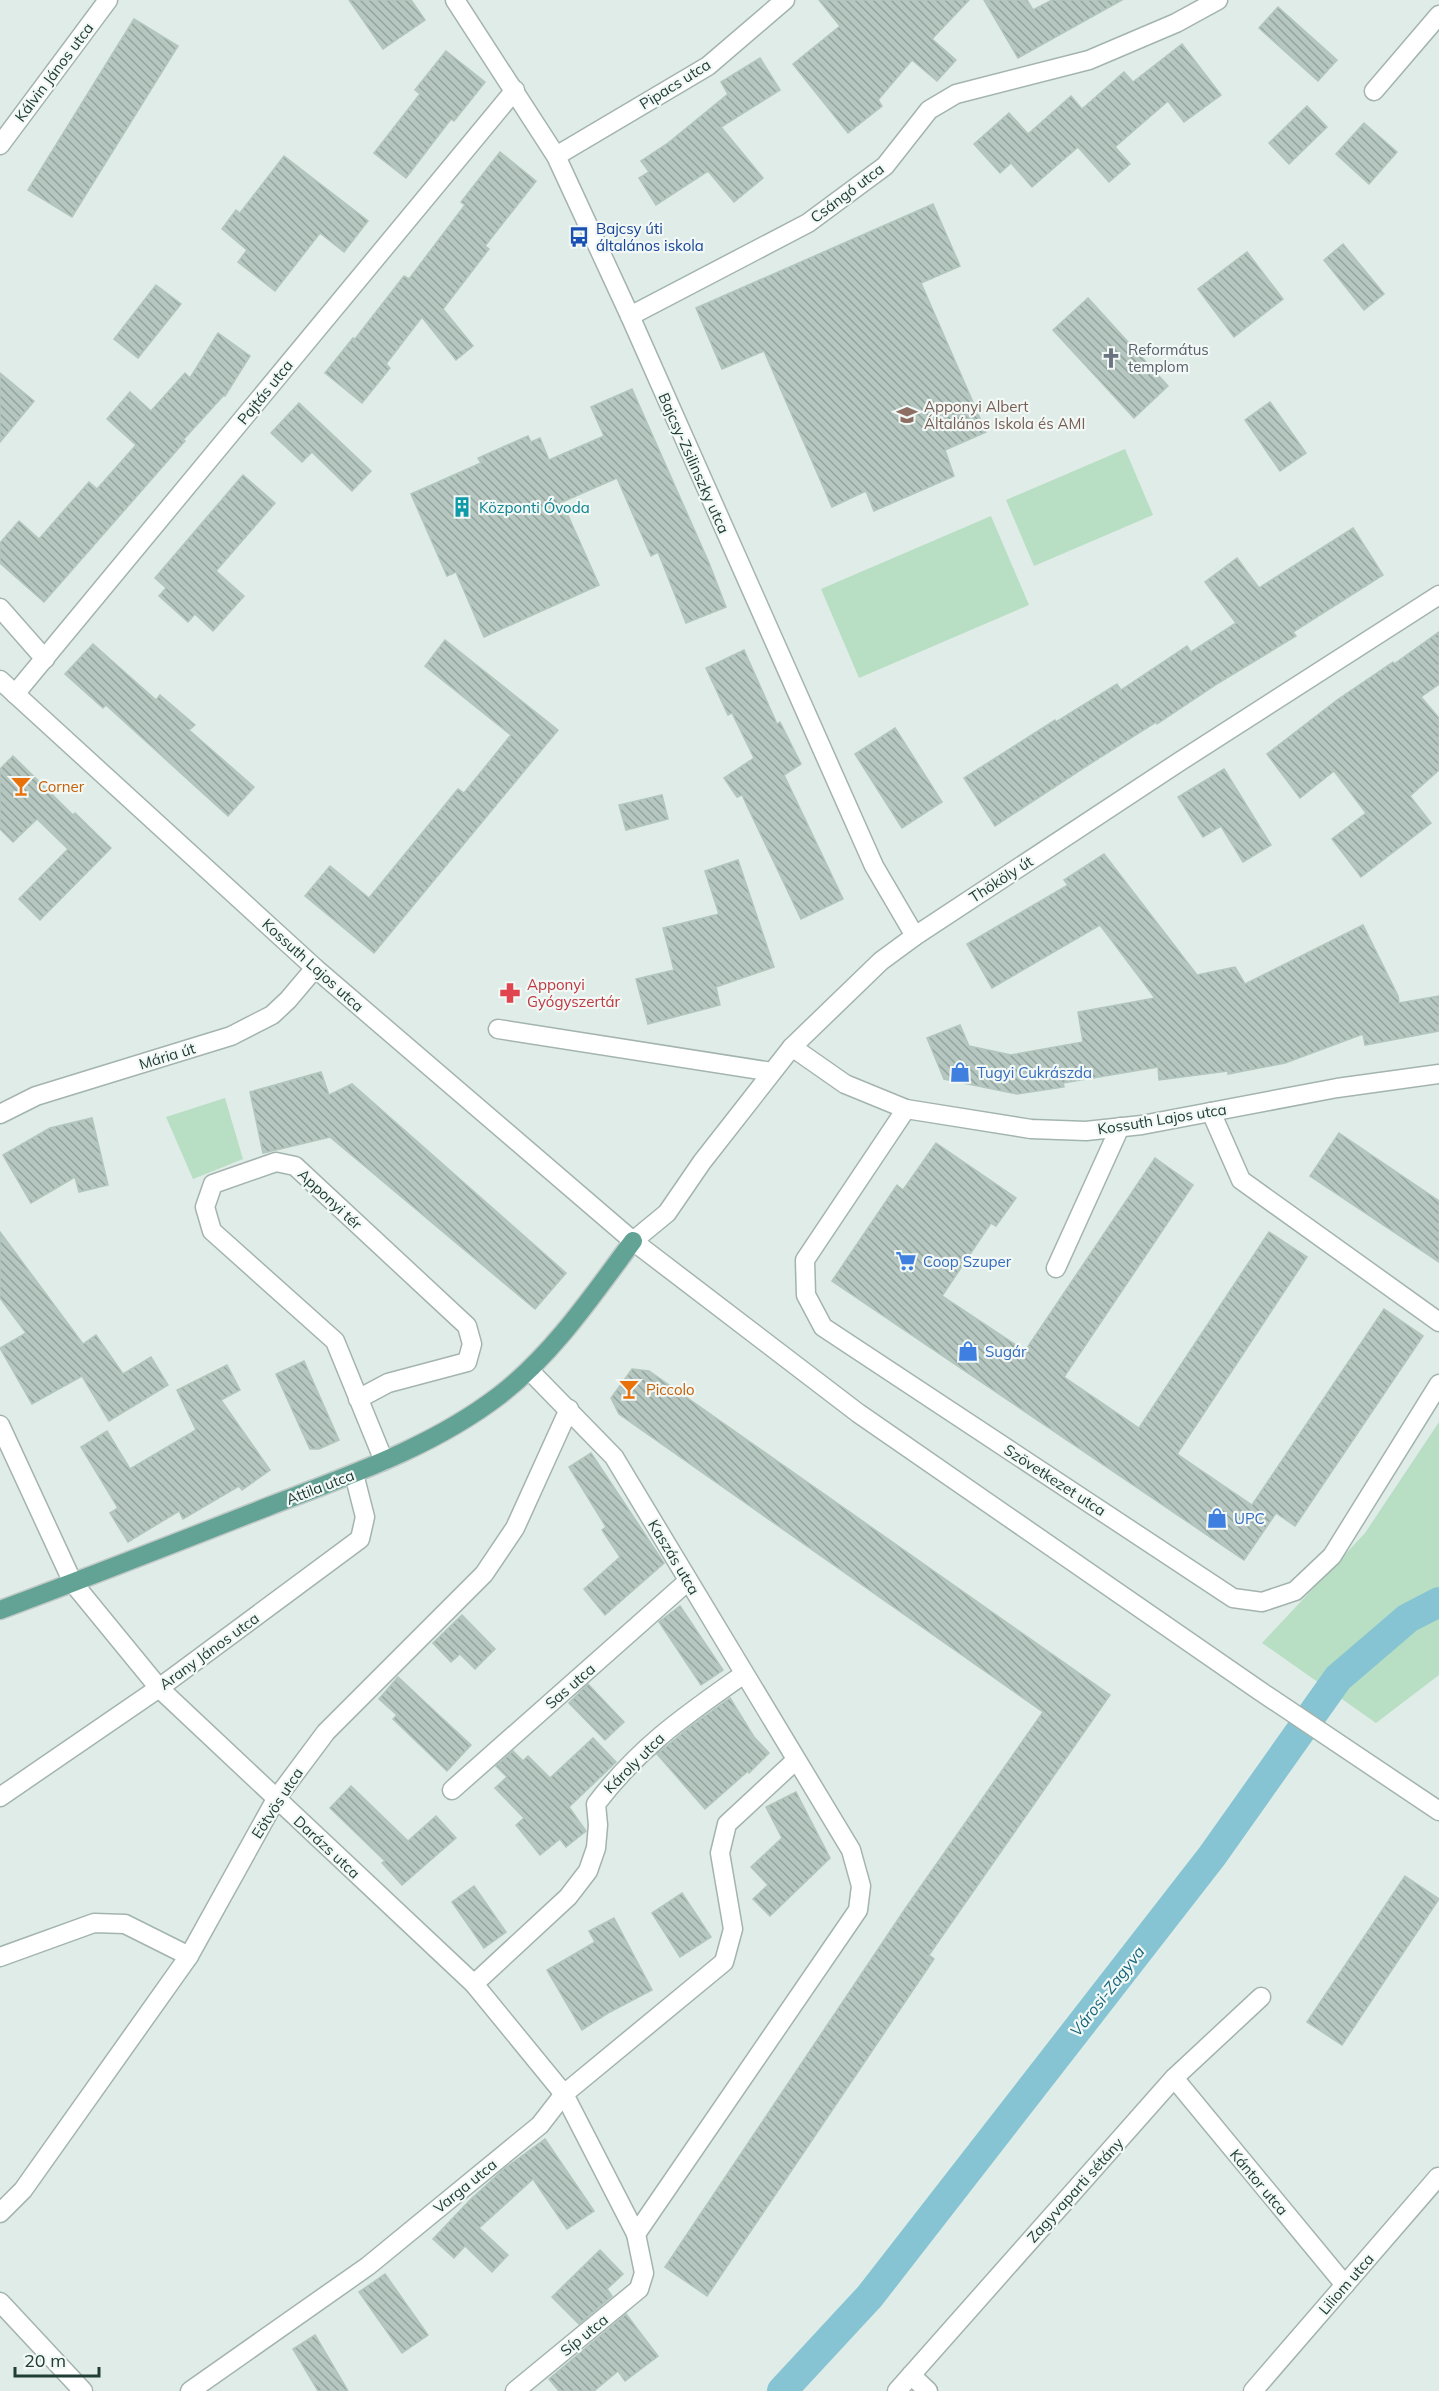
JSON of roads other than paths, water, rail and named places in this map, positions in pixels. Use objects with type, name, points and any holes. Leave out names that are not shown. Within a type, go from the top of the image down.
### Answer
[{"type":"main road","name":"Attila utca","points":[[0,1610],[354,1474],[441,1435],[499,1396],[529,1370],[595,1292],[633,1241]]},
{"type":"street","name":"Kálvin János utca","points":[[0,145],[108,0]]},
{"type":"street","name":"Bajcsy-Zsilinszky utca","points":[[455,0],[556,156],[630,316],[874,866],[915,936]]},
{"type":"street","name":"Pipacs utca","points":[[556,156],[708,66],[785,0]]},
{"type":"street","name":"Csángó utca","points":[[630,316],[808,223],[885,166],[929,110],[956,94],[1089,60],[1176,23],[1218,0]]},
{"type":"street","points":[[1374,91],[1439,15]]},
{"type":"street","name":"Pajtás utca","points":[[15,694],[515,90]]},
{"type":"street","name":"Thököly út","points":[[633,1241],[668,1213],[702,1162],[792,1047],[881,961],[915,936],[1179,762],[1439,595]]},
{"type":"street","points":[[0,608],[45,658]]},
{"type":"street","name":"Kossuth Lajos utca","points":[[0,680],[315,968],[633,1241]]},
{"type":"street","name":"Mária út","points":[[0,1114],[36,1096],[231,1036],[272,1015],[315,968]]},
{"type":"street","points":[[498,1029],[772,1072]]},
{"type":"street","name":"Kossuth Lajos utca","points":[[792,1047],[845,1084],[906,1109],[1031,1128],[1086,1131],[1211,1112],[1337,1088],[1439,1074]]},
{"type":"street","name":"Szövetkezet utca","points":[[906,1109],[805,1260],[806,1295],[823,1327],[1233,1598],[1262,1602],[1295,1591],[1332,1556],[1439,1384]]},
{"type":"street","points":[[1211,1112],[1241,1180],[1439,1322]]},
{"type":"street","points":[[1056,1268],[1120,1127]]},
{"type":"street","name":"Apponyi tér","points":[[358,1399],[388,1383],[467,1362],[472,1344],[466,1326],[295,1166],[276,1162],[213,1184],[206,1207],[212,1232],[335,1341],[358,1399],[384,1461]]},
{"type":"street","points":[[633,1241],[858,1413],[1260,1691],[1439,1811]]},
{"type":"street","name":"Kaszás utca","points":[[529,1370],[614,1457],[851,1850],[861,1886],[858,1910],[636,2234]]},
{"type":"street","name":"Eötvös utca","points":[[0,2213],[23,2190],[189,1956],[276,1799],[326,1731],[484,1574],[515,1528],[569,1409]]},
{"type":"street","name":"Darázs utca","points":[[2,1435],[73,1583],[159,1688],[474,1984],[564,2094],[636,2234],[644,2273]]},
{"type":"street","name":"Arany János utca","points":[[0,1797],[159,1688],[360,1539],[365,1517],[354,1474]]},
{"type":"street","name":"Sas utca","points":[[452,1790],[688,1581]]},
{"type":"street","name":"Károly utca","points":[[474,1984],[568,1897],[588,1871],[596,1848],[598,1825],[596,1804],[614,1780],[644,1749],[675,1723],[744,1674]]},
{"type":"street","name":"Varga utca","points":[[190,2391],[369,2266],[540,2125],[564,2094],[724,1962],[733,1929],[720,1853],[727,1824],[796,1760]]},
{"type":"street","points":[[0,1957],[94,1923],[125,1924],[189,1956]]},
{"type":"street","name":"Zagyvaparti sétány","points":[[897,2391],[1174,2078],[1261,1998]]},
{"type":"street","name":"Kántor utca","points":[[1174,2078],[1345,2285]]},
{"type":"street","name":"Liliom utca","points":[[1253,2391],[1438,2177]]},
{"type":"street","name":"Síp utca","points":[[515,2391],[639,2289],[644,2273]]},
{"type":"street","points":[[0,2302],[83,2391]]},
{"type":"street","points":[[911,2375],[928,2391]]},
{"type":"waterway","name":"Városi-Zagyva","points":[[782,2391],[870,2296],[1212,1856],[1338,1678],[1408,1618],[1439,1602]]},
{"type":"place","name":"Bajcsy úti általános iskola","points":[[579,237]]},
{"type":"place","name":"Református templom","points":[[1111,358]]},
{"type":"place","name":"Apponyi Albert Általános Iskola és AMI","points":[[907,415]]},
{"type":"place","name":"Központi Óvoda","points":[[462,507]]},
{"type":"place","name":"Corner","points":[[21,786]]},
{"type":"place","name":"Apponyi Gyógyszertár","points":[[510,993]]},
{"type":"place","name":"Tugyi Cukrászda","points":[[960,1072]]},
{"type":"place","name":"Coop Szuper","points":[[906,1261]]},
{"type":"place","name":"Sugár","points":[[968,1351]]},
{"type":"place","name":"Piccolo","points":[[629,1389]]},
{"type":"place","name":"UPC","points":[[1217,1518]]}]
